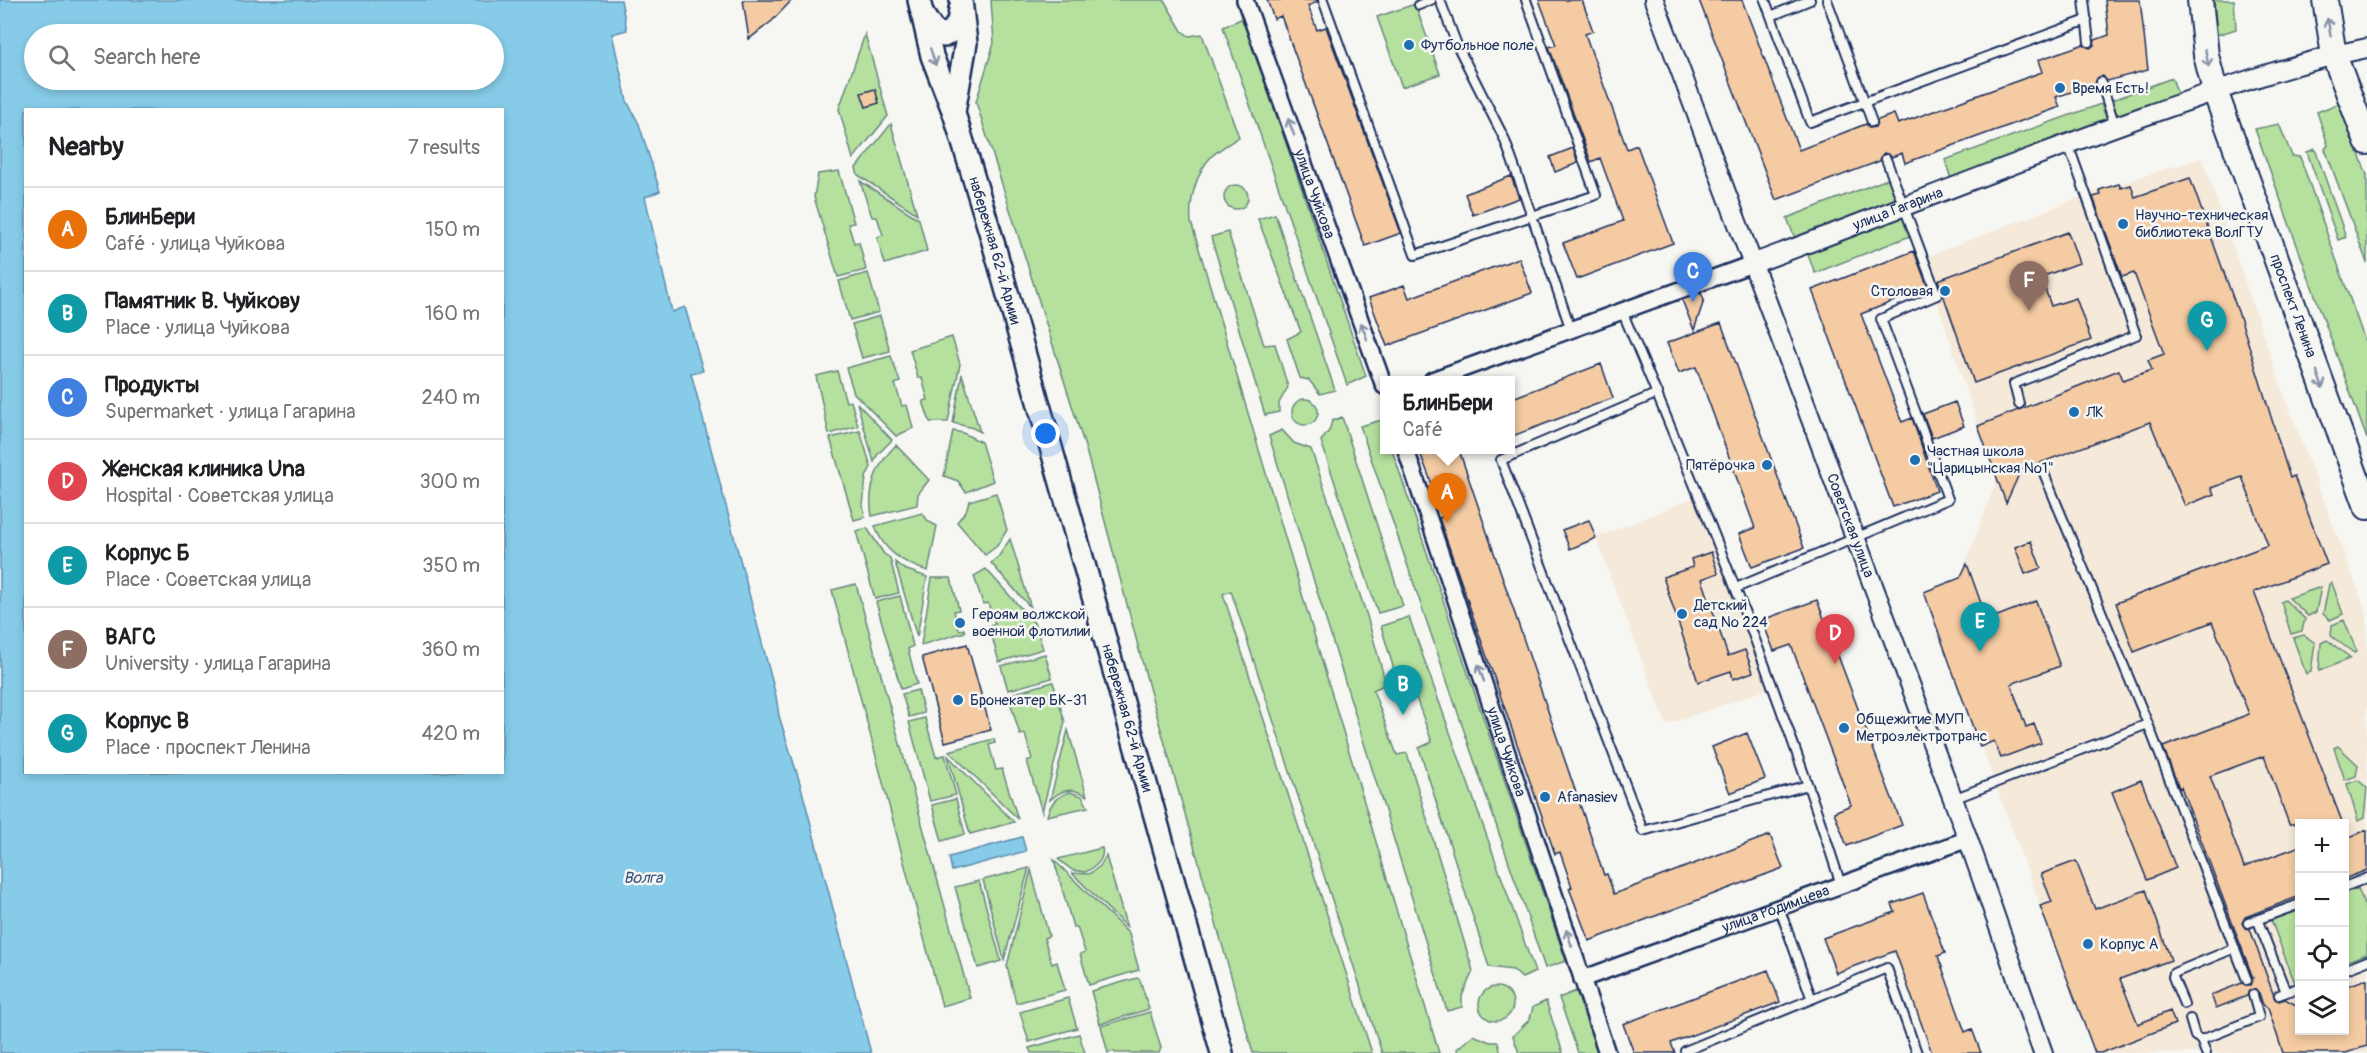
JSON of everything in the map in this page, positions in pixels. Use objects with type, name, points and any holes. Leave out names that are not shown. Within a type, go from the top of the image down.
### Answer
[{"type":"main road","points":[[921,7],[933,30],[944,36],[954,30],[959,21],[961,0]]},
{"type":"main road","name":"набережная 62-й Армии","points":[[961,0],[966,43],[954,113],[998,258],[1222,1053]]},
{"type":"main road","name":"проспект Ленина","points":[[2200,0],[2206,55],[2215,91],[2367,507]]},
{"type":"main road","points":[[2325,0],[2334,55],[2367,142]]},
{"type":"main road","points":[[921,7],[932,56],[954,113]]},
{"type":"street","name":"улица Чуйкова","points":[[1245,0],[1380,376]]},
{"type":"street","name":"Советская улица","points":[[1654,0],[1968,839],[2043,1053]]},
{"type":"street","name":"улица Гагарина","points":[[1446,376],[1752,264],[2115,126],[2215,91],[2334,55],[2367,48]]},
{"type":"street","name":"улица Чуйкова","points":[[1407,454],[1607,1053]]},
{"type":"street","name":"улица Родимцева","points":[[1582,979],[1968,839]]},
{"type":"lane","points":[[1323,0],[1415,255],[1596,195],[1526,0]]},
{"type":"lane","points":[[1419,4],[1431,0]]},
{"type":"lane","points":[[1440,0],[1457,45],[1504,138],[1571,330]]},
{"type":"lane","points":[[1765,0],[1810,122],[2087,20]]},
{"type":"lane","points":[[1771,16],[1810,0]]},
{"type":"lane","points":[[1827,0],[1872,122]]},
{"type":"lane","points":[[2085,0],[2089,42]]},
{"type":"lane","points":[[2101,82],[2115,126]]},
{"type":"lane","points":[[2019,404],[2014,384],[2136,335],[2068,144]]},
{"type":"lane","points":[[1736,588],[1948,499],[1881,319],[1936,295],[1886,159]]},
{"type":"lane","points":[[1622,312],[1658,393],[1736,588],[1808,785],[1841,885]]},
{"type":"lane","points":[[1658,393],[1501,460],[1638,820],[1643,831],[1808,785]]},
{"type":"lane","points":[[2043,471],[2148,724],[2230,929],[2247,980]]},
{"type":"lane","points":[[1953,799],[2148,724]]},
{"type":"lane","points":[[2349,884],[2367,878]]},
{"type":"lane","points":[[2248,923],[2295,906]]},
{"type":"lane","points":[[1779,907],[1811,997]]},
{"type":"lane","points":[[2258,921],[2282,993],[2295,989]]},
{"type":"lane","points":[[2184,1004],[2173,977],[2174,973],[2235,948]]},
{"type":"lane","points":[[2349,968],[2367,961]]},
{"type":"lane","points":[[1686,1053],[1685,1051],[1811,997],[1887,968],[1917,1053]]},
{"type":"lane","points":[[2201,1040],[2259,1017],[2253,995]]},
{"type":"lane","points":[[2190,1019],[2195,1035],[2201,1040],[2206,1053]]},
{"type":"shaded area","points":[[2202,158],[2292,417],[2367,614],[2367,1053],[2095,1053],[1924,592],[1960,578],[1997,479],[1923,258],[2099,190]]},
{"type":"shaded area","name":"Детский сад № 224","points":[[1695,497],[1768,689],[1666,725],[1596,538]]},
{"type":"green space","points":[[991,0],[1164,0],[1182,31],[1189,36],[1202,34],[1239,137],[1215,153],[1202,170],[1191,205],[1191,222],[1439,1053],[1382,1053],[1231,591],[1223,594],[1372,1053],[1253,1053],[1150,691],[1086,450],[976,102],[994,43]]},
{"type":"green space","points":[[2214,0],[2234,0],[2236,29],[2217,35]]},
{"type":"green space","name":"Футбольное поле","points":[[1415,4],[1440,74],[1402,87],[1377,17]]},
{"type":"green space","points":[[1243,18],[1366,376],[1347,385],[1223,27]]},
{"type":"green space","points":[[865,34],[888,116],[853,159],[839,109]]},
{"type":"green space","points":[[2172,78],[2178,95],[2118,117],[2112,100]]},
{"type":"green space","points":[[2340,103],[2367,175],[2367,263],[2325,149],[2328,145],[2317,112]]},
{"type":"green space","points":[[2101,104],[2108,123],[1951,179],[1945,160]]},
{"type":"green space","points":[[891,124],[917,214],[858,175],[856,168]]},
{"type":"green space","points":[[2279,124],[2292,156],[2300,157],[2367,347],[2367,439],[2255,129]]},
{"type":"green space","points":[[2315,149],[2346,237],[2338,240],[2307,152]]},
{"type":"green space","points":[[839,171],[854,223],[848,224],[854,243],[859,242],[866,270],[838,277],[814,197],[818,174]]},
{"type":"green space","points":[[1890,178],[1899,201],[1796,241],[1787,218]]},
{"type":"green space","points":[[860,181],[919,219],[927,251],[885,264],[877,237],[883,235],[877,217],[872,217]]},
{"type":"green space","points":[[1236,185],[1245,188],[1248,197],[1245,206],[1236,209],[1227,206],[1224,197],[1227,188]]},
{"type":"green space","points":[[1902,213],[1910,236],[1815,273],[1806,250]]},
{"type":"green space","points":[[1275,214],[1335,390],[1320,394],[1309,380],[1300,378],[1287,339],[1301,332],[1258,219]]},
{"type":"green space","points":[[1228,232],[1264,345],[1275,344],[1288,387],[1279,403],[1279,412],[1265,415],[1211,237]]},
{"type":"green space","points":[[868,273],[879,312],[850,320],[839,281]]},
{"type":"green space","points":[[880,316],[890,351],[862,358],[852,324]]},
{"type":"green space","points":[[952,337],[960,364],[948,422],[930,422],[923,401],[928,400],[922,378],[918,378],[910,350]]},
{"type":"green space","points":[[891,356],[900,382],[895,384],[902,406],[907,405],[913,428],[896,436],[854,393],[846,368]]},
{"type":"green space","points":[[837,371],[846,402],[851,401],[858,426],[829,434],[816,376]]},
{"type":"green space","points":[[962,374],[980,432],[953,423]]},
{"type":"green space","points":[[1305,399],[1314,403],[1318,412],[1314,421],[1305,425],[1296,421],[1292,412],[1296,403]]},
{"type":"green space","points":[[857,403],[892,440],[878,454],[874,462]]},
{"type":"green space","points":[[1342,417],[1403,606],[1378,613],[1321,441],[1329,431],[1332,421]]},
{"type":"green space","points":[[1380,421],[1380,454],[1393,454],[1566,961],[1545,968],[1360,426]]},
{"type":"green space","points":[[1282,430],[1294,443],[1311,449],[1367,616],[1386,684],[1373,690],[1397,755],[1407,753],[1473,971],[1462,996],[1462,1007],[1447,1011],[1269,436]]},
{"type":"green space","points":[[860,431],[871,467],[866,477],[863,505],[865,517],[854,520],[830,438]]},
{"type":"green space","points":[[953,431],[981,442],[993,481],[966,492],[958,481],[944,476]]},
{"type":"green space","points":[[896,445],[929,480],[918,494],[917,505],[872,516],[872,487],[878,469]]},
{"type":"green space","points":[[996,493],[1007,530],[997,546],[985,555],[957,522],[966,511],[969,501]]},
{"type":"green space","points":[[922,513],[929,522],[937,526],[928,571],[911,565],[895,555],[883,543],[875,526]]},
{"type":"green space","points":[[867,528],[884,554],[890,558],[899,593],[875,599],[856,531]]},
{"type":"green space","points":[[1010,539],[1031,608],[991,563],[999,556]]},
{"type":"green space","points":[[895,562],[904,569],[927,577],[917,637]]},
{"type":"green space","points":[[986,569],[1035,624],[1043,649],[999,662],[989,626],[995,624],[988,603],[983,604],[974,576]]},
{"type":"green space","points":[[932,578],[951,578],[959,610],[954,611],[959,630],[964,629],[965,632],[921,645]]},
{"type":"green space","points":[[2332,583],[2343,614],[2330,620],[2323,614],[2329,584]]},
{"type":"green space","points":[[856,584],[970,998],[942,1006],[832,590]]},
{"type":"green space","points":[[2321,587],[2316,612],[2308,616],[2289,598]]},
{"type":"green space","points":[[900,596],[913,646],[908,649],[917,684],[901,689],[876,602]]},
{"type":"green space","points":[[2285,600],[2305,619],[2302,631],[2291,634],[2281,602]]},
{"type":"green space","points":[[1409,617],[1535,972],[1522,978],[1513,970],[1489,967],[1419,748],[1432,742],[1409,678],[1397,680],[1381,626]]},
{"type":"green space","points":[[2344,620],[2357,652],[2354,653],[2331,636],[2332,625]]},
{"type":"green space","points":[[2304,635],[2315,643],[2311,672],[2306,674],[2293,638]]},
{"type":"green space","points":[[2327,640],[2351,658],[2319,671],[2321,643]]},
{"type":"green space","points":[[1045,654],[1052,678],[1008,690],[1001,666]]},
{"type":"green space","points":[[1053,682],[1065,722],[1042,812],[1027,761],[1032,759],[1025,734],[1020,735],[1008,695]]},
{"type":"green space","points":[[918,690],[924,713],[909,717],[902,694]]},
{"type":"green space","points":[[925,718],[936,757],[945,755],[956,795],[930,801],[909,722]]},
{"type":"green space","points":[[1068,730],[1087,796],[1068,790],[1050,800]]},
{"type":"green space","points":[[994,739],[995,743],[989,745],[996,770],[1002,769],[1018,819],[949,751]]},
{"type":"green space","points":[[2338,746],[2358,765],[2356,776],[2345,780],[2334,748]]},
{"type":"green space","points":[[948,756],[1014,822],[970,834]]},
{"type":"green space","points":[[2358,780],[2367,788],[2364,818],[2358,821],[2347,784]]},
{"type":"green space","points":[[1070,792],[1082,796],[1088,807],[1047,816],[1055,801]]},
{"type":"green space","points":[[956,799],[965,834],[942,841],[932,805]]},
{"type":"green space","points":[[1102,848],[1102,856],[1098,863],[1085,872],[1072,870],[1058,859]]},
{"type":"green space","points":[[1106,856],[1127,928],[1072,873],[1089,874],[1100,866]]},
{"type":"green space","points":[[1054,860],[1129,934],[1139,970],[1089,985],[1080,954],[1085,952],[1077,927],[1073,927]]},
{"type":"green space","points":[[1029,868],[1004,960],[983,880]]},
{"type":"green space","points":[[1031,870],[1049,936],[1044,938],[1052,964],[1057,962],[1065,990],[1016,1003],[1007,966]]},
{"type":"green space","points":[[979,881],[1001,961],[978,968],[955,887]]},
{"type":"green space","points":[[2358,888],[2367,913],[2367,954],[2349,961],[2349,927],[2349,891]]},
{"type":"green space","points":[[2295,911],[2294,981],[2271,920]]},
{"type":"green space","points":[[1137,978],[1140,980],[1149,1009],[1100,1024],[1091,991]]},
{"type":"green space","points":[[1496,987],[1508,992],[1513,1004],[1508,1016],[1496,1021],[1484,1016],[1479,1004],[1484,992]]},
{"type":"green space","points":[[1576,991],[1598,1053],[1578,1053],[1559,998]]},
{"type":"green space","points":[[1068,998],[1077,1028],[1029,1042],[1020,1012]]},
{"type":"green space","points":[[1546,1001],[1563,1053],[1519,1053],[1513,1036],[1530,1019],[1533,1007]]},
{"type":"green space","points":[[1150,1012],[1161,1048],[1159,1053],[1115,1053],[1114,1051],[1108,1053],[1101,1026]]},
{"type":"green space","points":[[1079,1034],[1085,1053],[1031,1053],[1029,1048]]},
{"type":"green space","points":[[1473,1035],[1490,1042],[1498,1042],[1501,1053],[1458,1053],[1457,1049]]},
{"type":"water","name":"Волга","points":[[0,0],[621,0],[627,30],[612,34],[627,101],[639,124],[660,191],[645,197],[672,312],[685,307],[703,371],[691,373],[776,696],[779,716],[800,783],[871,1053],[0,1053]]},
{"type":"water","points":[[1022,837],[1026,851],[952,871],[949,857]]},
{"type":"building","points":[[743,0],[792,0],[772,21],[749,39]]},
{"type":"building","points":[[1267,0],[1317,0],[1308,6],[1317,30],[1326,27],[1401,233],[1365,246],[1281,16],[1274,19]]},
{"type":"building","points":[[1539,0],[1582,0],[1593,31],[1585,34],[1627,149],[1637,145],[1673,243],[1577,279],[1563,243],[1623,221],[1600,158],[1591,162],[1549,47],[1556,45]]},
{"type":"building","points":[[1699,0],[1742,0],[1799,150],[1866,124],[1870,128],[1875,127],[1878,120],[1894,114],[1898,124],[2042,72],[2038,60],[2084,44],[2090,48],[2094,45],[2095,40],[2109,35],[2105,0],[2140,0],[2148,70],[2107,81],[2103,76],[2099,77],[2095,84],[2056,97],[2060,107],[1905,163],[1902,153],[1892,157],[1884,153],[1880,161],[1776,200]]},
{"type":"building","points":[[875,89],[879,103],[866,107],[861,93]]},
{"type":"building","points":[[1573,148],[1578,163],[1555,172],[1550,157]]},
{"type":"building","points":[[1511,176],[1519,198],[1473,215],[1465,194]]},
{"type":"building","points":[[2190,178],[2241,320],[2290,478],[2294,476],[2327,564],[2254,592],[2341,819],[2295,819],[2295,824],[2289,824],[2264,756],[2210,776],[2244,867],[2295,848],[2295,898],[2245,917],[2242,923],[2245,928],[2250,929],[2275,999],[2279,1001],[2285,999],[2295,1004],[2295,1035],[2349,1035],[2349,985],[2367,979],[2367,1046],[2346,1053],[2283,1053],[2268,1008],[2263,1005],[2255,989],[2249,990],[2247,996],[2216,1008],[2211,995],[2242,983],[2250,985],[2253,978],[2181,787],[2179,788],[2163,747],[2249,714],[2212,622],[2134,652],[2116,603],[2268,545],[2242,477],[2211,488],[2214,494],[2185,506],[2150,422],[2021,470],[2006,503],[1978,426],[2119,370],[2123,380],[2152,370],[2148,360],[2164,354],[2134,273],[2122,277],[2093,197],[2101,195],[2099,190],[2119,184],[2121,188],[2131,185],[2135,197]]},
{"type":"building","points":[[2068,232],[2079,263],[2041,277],[2051,306],[2076,298],[2091,340],[1974,383],[1938,280]]},
{"type":"building","points":[[1914,251],[1928,288],[1861,314],[1902,422],[1912,418],[1937,491],[1893,507],[1812,290]]},
{"type":"building","points":[[1519,258],[1532,293],[1387,346],[1369,298],[1404,285],[1409,298]]},
{"type":"building","points":[[1701,293],[1704,300],[1694,330],[1682,300]]},
{"type":"building","points":[[1721,323],[1804,548],[1752,567],[1739,534],[1755,528],[1696,367],[1679,373],[1667,343]]},
{"type":"building","points":[[1601,364],[1613,398],[1515,435],[1515,397]]},
{"type":"building","points":[[1955,402],[1964,426],[1932,438],[1923,414]]},
{"type":"building","points":[[1421,454],[1460,454],[1604,875],[1607,874],[1614,894],[1770,835],[1783,868],[1589,941],[1569,888],[1572,887],[1560,852],[1555,854],[1439,518],[1444,516]]},
{"type":"building","points":[[1589,520],[1596,538],[1570,549],[1562,530]]},
{"type":"building","points":[[2031,541],[2041,568],[2025,574],[2015,547]]},
{"type":"building","name":"Детский сад № 224","points":[[1711,552],[1718,573],[1702,579],[1728,656],[1745,650],[1753,672],[1733,679],[1731,671],[1698,682],[1663,577],[1693,567],[1691,559]]},
{"type":"building","points":[[1967,564],[1987,620],[2036,601],[2060,666],[2011,684],[2026,727],[2034,724],[2041,743],[2001,758],[1994,741],[1980,747],[1924,592],[1960,578]]},
{"type":"building","name":"Общежитие МУП Метроэлектротранс","points":[[1817,600],[1902,825],[1847,846],[1834,812],[1851,805],[1791,645],[1774,651],[1762,620]]},
{"type":"building","points":[[967,644],[991,730],[945,742],[922,657]]},
{"type":"building","points":[[1747,733],[1765,779],[1730,793],[1712,747]]},
{"type":"building","points":[[2141,780],[2176,868],[2147,880],[2112,792]]},
{"type":"building","points":[[2367,830],[2367,870],[2349,877],[2349,873],[2349,837]]},
{"type":"building","points":[[2076,861],[2095,909],[2146,890],[2171,960],[2120,979],[2138,1024],[2170,1011],[2175,1024],[2101,1053],[2095,1053],[2040,906],[2052,902],[2041,874]]},
{"type":"building","points":[[1923,893],[1945,953],[1938,956],[1965,1032],[1972,1029],[1981,1053],[1932,1053],[1895,951],[1836,973],[1823,938],[1895,912],[1892,904]]},
{"type":"building","points":[[1768,970],[1780,1002],[1671,1043],[1675,1053],[1634,1053],[1623,1024]]},
{"type":"place","name":"Футбольное поле","points":[[1409,45]]},
{"type":"place","name":"Время Есть!","points":[[2060,88]]},
{"type":"place","name":"Научно-техническая библиотека ВолГТУ","points":[[2123,224]]},
{"type":"place","name":"Столовая","points":[[1945,291]]},
{"type":"place","name":"Продукты","points":[[1693,302]]},
{"type":"place","name":"ВАГС","points":[[2029,311]]},
{"type":"place","name":"Корпус В","points":[[2207,351]]},
{"type":"place","name":"ЛК","points":[[2074,412]]},
{"type":"place","name":"Частная школа \"Царицынская №1\"","points":[[1915,460]]},
{"type":"place","name":"Пятёрочка","points":[[1767,465]]},
{"type":"place","name":"БлинБери","points":[[1447,523]]},
{"type":"place","name":"Детский сад № 224","points":[[1682,614]]},
{"type":"place","name":"Героям волжской военной флотилии","points":[[960,623]]},
{"type":"place","name":"Корпус Б","points":[[1980,652]]},
{"type":"place","name":"Женская клиника Una","points":[[1835,664]]},
{"type":"place","name":"Бронекатер БК-31","points":[[958,700]]},
{"type":"place","name":"Памятник В. Чуйкову","points":[[1403,715]]},
{"type":"place","name":"Общежитие МУП Метроэлектротранс","points":[[1844,728]]},
{"type":"place","name":"Afanasiev","points":[[1545,797]]},
{"type":"place","name":"Корпус А","points":[[2088,944]]}]
